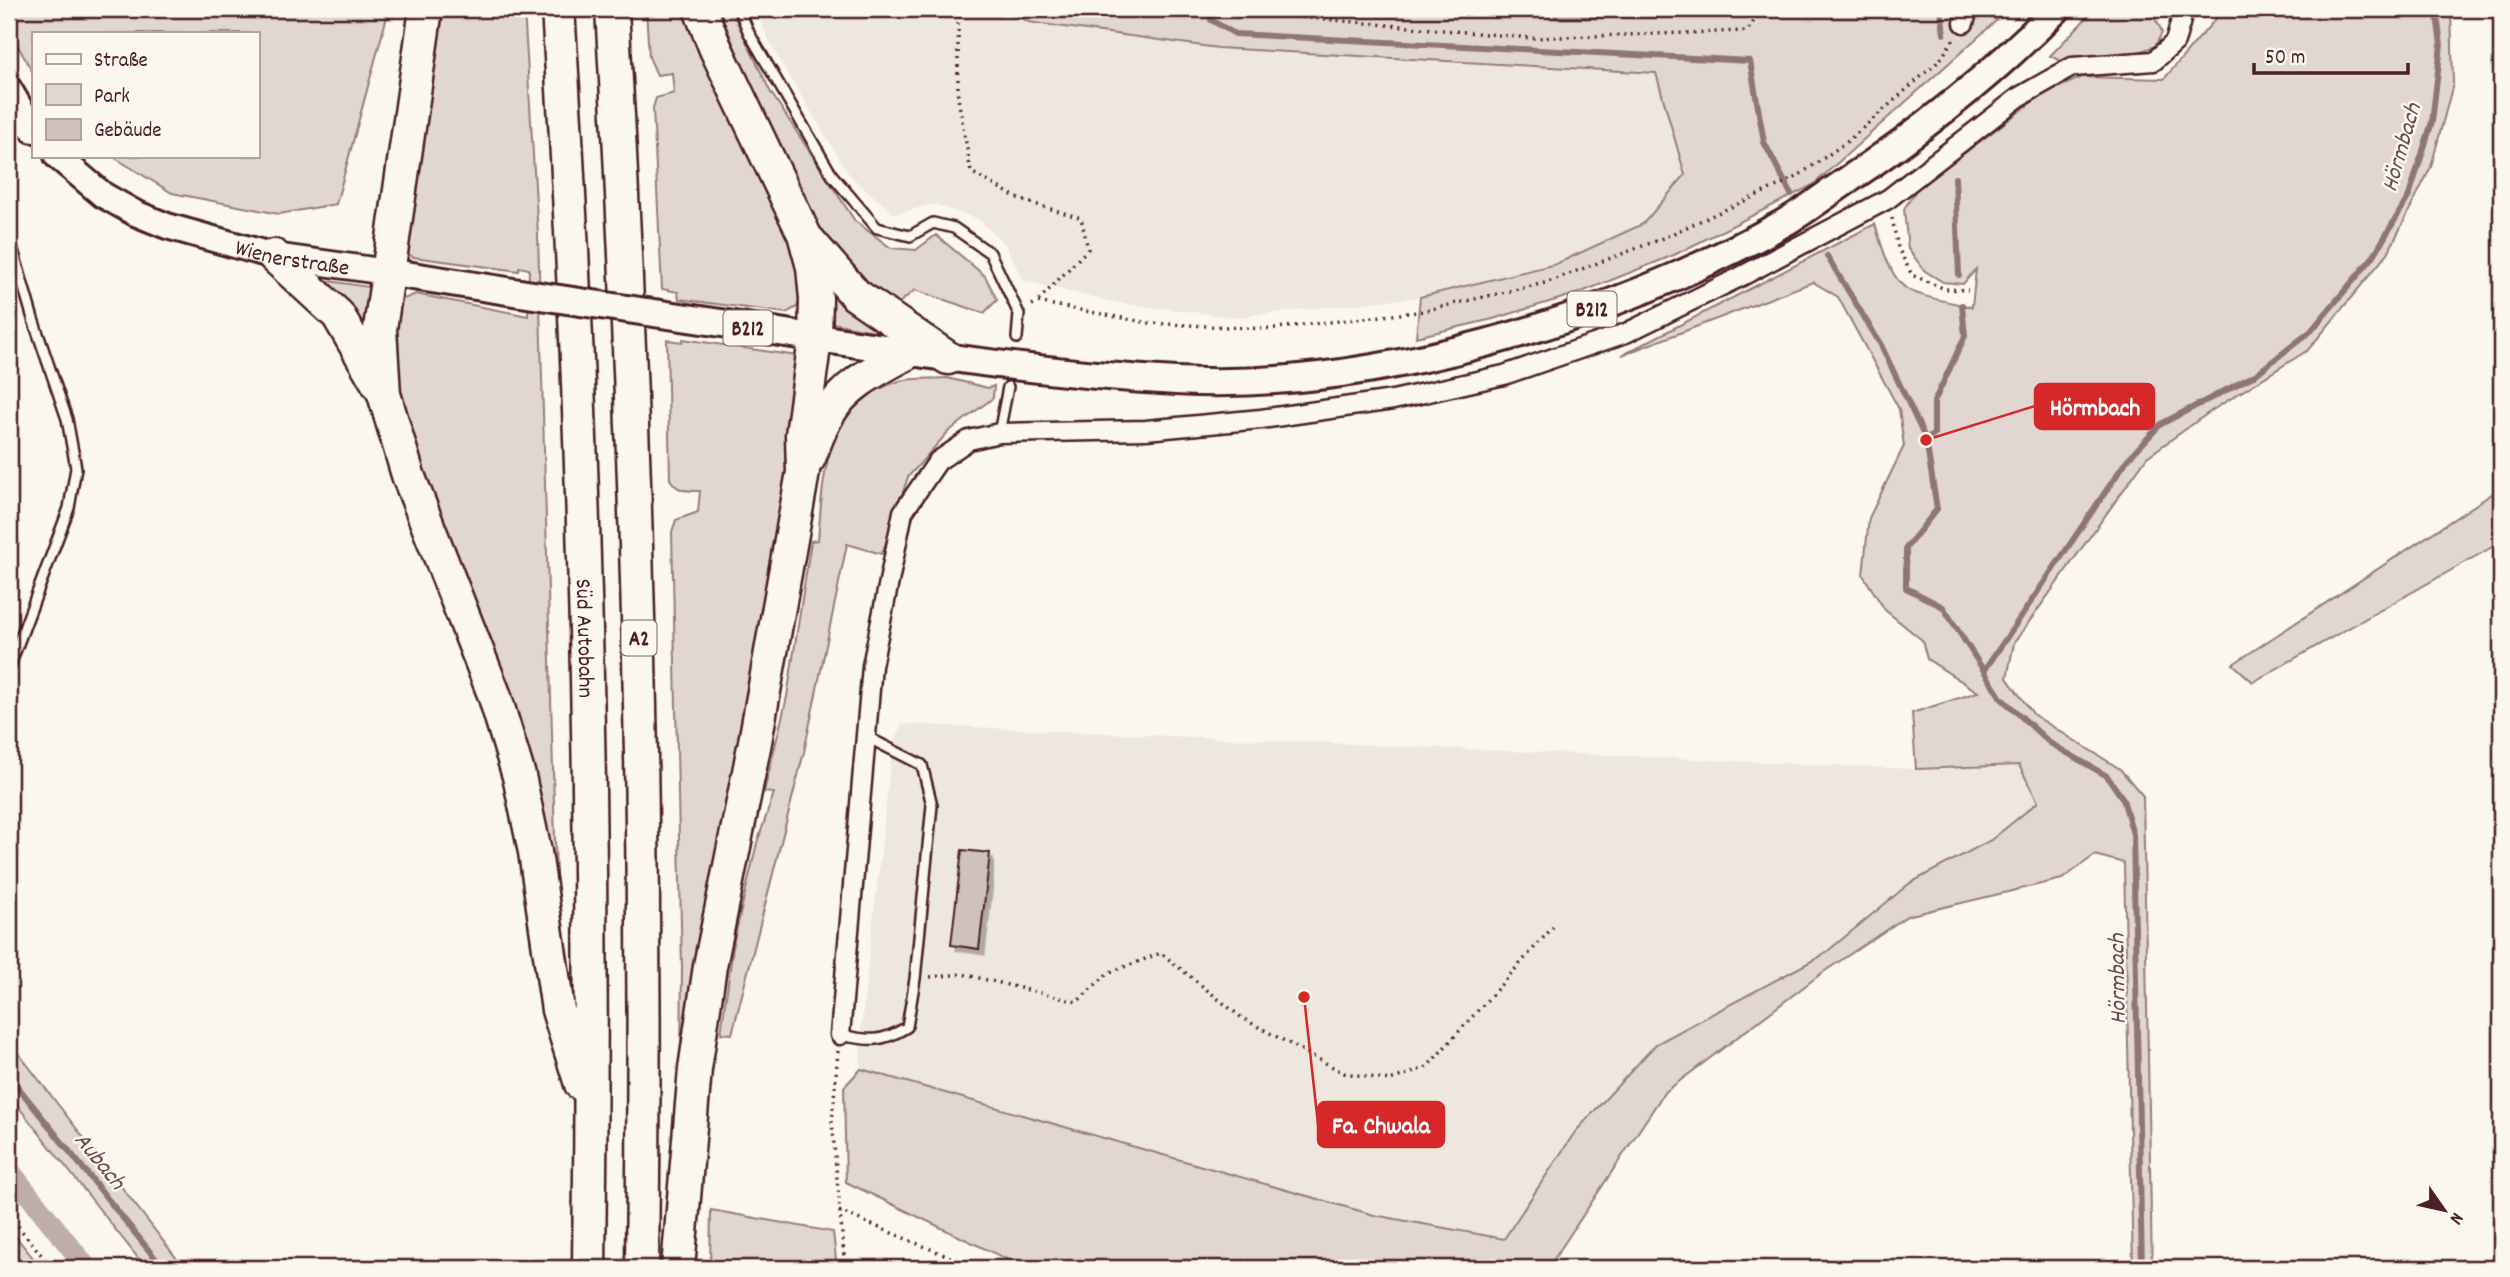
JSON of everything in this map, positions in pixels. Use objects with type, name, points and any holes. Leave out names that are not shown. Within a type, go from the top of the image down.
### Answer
[{"type":"highway","points":[[426,9],[380,329],[384,394],[408,475],[494,694],[519,776],[536,852],[558,1010],[591,1116]]},
{"type":"highway","name":"Süd Autobahn","points":[[558,9],[570,190],[580,432],[589,815],[589,1268]]},
{"type":"highway","name":"A2","points":[[612,9],[634,418],[643,802],[645,1097],[642,1268]]},
{"type":"highway","points":[[678,1268],[695,1069],[710,966],[755,742],[803,472],[802,435],[815,339],[813,267],[804,234],[715,47],[700,9]]},
{"type":"highway","points":[[804,234],[856,295],[948,358]]},
{"type":"highway","points":[[274,256],[338,315],[384,394]]},
{"type":"highway","points":[[803,472],[829,412],[845,392],[866,376],[907,354]]},
{"type":"main road","name":"B212","points":[[387,272],[907,354],[1178,381],[1283,380],[1398,364],[1527,332],[1666,282],[1783,223],[1890,152],[1977,84],[2057,9]]},
{"type":"street","points":[[840,1035],[872,666],[903,512],[938,461],[969,440],[999,432],[1146,430],[1261,419],[1393,400],[1503,375],[1626,333],[1888,199],[2019,97],[2072,67],[2154,61],[2175,42],[2185,10]]},
{"type":"street","points":[[9,89],[23,130]]},
{"type":"street","name":"Wienerstraße","points":[[59,158],[103,195],[135,213],[197,236],[274,256],[387,272]]},
{"type":"lane","points":[[739,9],[749,33],[832,175],[877,229],[909,236],[933,223],[954,228],[990,253],[1019,314],[1017,338]]},
{"type":"lane","points":[[9,236],[66,419],[76,468],[69,508],[9,668]]},
{"type":"lane","points":[[999,432],[1008,387]]},
{"type":"lane","points":[[840,1035],[860,1039],[888,1038],[907,1027],[915,979],[932,805],[922,765],[865,736]]},
{"type":"path","points":[[958,9],[958,98],[971,172],[1021,200],[1081,218],[1088,248],[1037,302],[1019,314]]},
{"type":"path","points":[[1212,9],[1531,38],[1747,31],[1762,9]]},
{"type":"path","points":[[1037,302],[1149,323],[1267,328],[1418,312],[1545,283],[1656,241],[1795,178],[1848,141],[1940,60],[1966,16]]},
{"type":"path","points":[[1888,199],[1898,248],[1912,275],[1945,289],[1968,290]]},
{"type":"path","points":[[915,979],[963,974],[1077,1002],[1108,973],[1161,953],[1242,1018],[1344,1073],[1390,1080],[1427,1067],[1553,927]]},
{"type":"path","points":[[840,1035],[832,1122],[845,1268]]},
{"type":"path","points":[[839,1211],[976,1268]]},
{"type":"path","points":[[9,1215],[52,1268]]},
{"type":"shaded area","points":[[754,9],[1005,9],[1028,22],[1218,48],[1656,73],[1686,175],[1643,224],[1556,264],[1420,297],[1235,317],[1118,303],[1023,281],[1005,244],[978,219],[934,204],[895,214],[850,176],[777,56]]},
{"type":"shaded area","points":[[1555,9],[1741,9],[1741,16],[1555,17]]},
{"type":"shaded area","points":[[902,724],[1916,769],[2019,765],[2039,801],[1991,840],[1910,883],[1823,955],[1656,1044],[1575,1132],[1504,1239],[1374,1215],[861,1069],[860,1039],[892,750]]},
{"type":"green space","points":[[2126,8],[2144,11],[2157,22],[2162,33],[2155,46],[2131,55],[2061,61],[2050,56],[2095,9]]},
{"type":"green space","points":[[9,9],[389,9],[336,204],[279,214],[172,193],[115,158],[259,158],[259,32],[32,32],[32,71],[10,32]]},
{"type":"green space","points":[[437,9],[524,9],[538,235],[556,876],[547,842],[427,496],[397,389],[395,314],[401,300],[416,294],[528,316],[529,269],[519,267],[519,271],[413,257],[404,251]]},
{"type":"green space","points":[[646,9],[684,9],[704,57],[795,245],[802,294],[797,307],[786,313],[679,299],[678,292],[662,289],[653,108],[656,98],[674,93],[672,73],[657,75],[649,57]]},
{"type":"green space","points":[[719,9],[731,9],[770,91],[855,221],[891,248],[916,250],[936,235],[985,276],[997,300],[984,313],[915,290],[894,307],[833,252],[773,140]]},
{"type":"green space","points":[[1005,9],[1985,9],[1997,20],[1813,185],[1674,255],[1579,293],[1493,319],[1416,337],[1420,297],[1556,264],[1643,224],[1685,175],[1656,73],[1218,48],[1028,22]]},
{"type":"green space","points":[[2224,9],[2451,9],[2453,84],[2431,167],[2388,253],[2308,350],[2211,411],[2147,457],[2014,643],[2007,678],[2034,715],[2120,769],[2143,796],[2152,1268],[2133,1268],[2124,863],[2095,855],[2062,879],[1907,916],[1822,973],[1664,1093],[1548,1268],[1025,1268],[846,1182],[844,1087],[861,1069],[1374,1215],[1504,1239],[1575,1132],[1656,1044],[1823,955],[1910,883],[1991,840],[2038,802],[2019,765],[1916,769],[1912,713],[1978,692],[1927,659],[1922,640],[1885,610],[1863,575],[1869,518],[1904,446],[1899,409],[1838,297],[1813,282],[1622,355],[1875,224],[1883,250],[1901,284],[1930,298],[1972,307],[1976,269],[1963,284],[1943,282],[1925,271],[1908,249],[1904,209],[1916,190],[2040,96],[2082,77],[2164,79]]},
{"type":"green space","points":[[316,279],[375,288],[371,349]]},
{"type":"green space","points":[[834,284],[885,328],[883,333],[828,322],[826,292]]},
{"type":"green space","points":[[683,339],[797,356],[803,368],[723,850],[681,1057],[682,968],[672,532],[676,520],[698,512],[700,491],[679,489],[670,479],[667,340],[682,342]]},
{"type":"green space","points":[[947,378],[988,388],[994,386],[993,398],[948,432],[908,477],[882,554],[847,544],[804,752],[732,1034],[721,1033],[734,940],[757,843],[774,793],[764,792],[787,697],[811,541],[818,540],[830,452],[849,414],[864,398],[901,381]]},
{"type":"green space","points":[[2501,488],[2501,542],[2253,682],[2233,664]]},
{"type":"green space","points":[[9,1041],[184,1268],[146,1268],[9,1095]]},
{"type":"green space","points":[[711,1210],[833,1232],[837,1268],[710,1268]]},
{"type":"green space","points":[[9,1228],[41,1268],[9,1268]]},
{"type":"building","points":[[962,850],[990,853],[979,949],[951,945]]},
{"type":"waterway","points":[[1941,9],[1944,34]]},
{"type":"waterway","name":"Hörmbach","points":[[2142,1268],[2133,834],[2123,799],[2107,776],[2050,743],[2001,698],[1984,671],[2127,460],[2161,424],[2255,375],[2311,331],[2373,257],[2409,196],[2432,122],[2441,45],[2436,9]]},
{"type":"waterway","name":"Hörmbach","points":[[1211,20],[1235,34],[1750,61],[1764,142],[1791,194]]},
{"type":"waterway","points":[[1955,178],[1959,275]]},
{"type":"waterway","name":"Hörmbach","points":[[1827,256],[1881,345],[1926,440],[1937,509],[1906,548],[1906,588],[1943,607],[1984,671]]},
{"type":"waterway","points":[[1926,440],[1934,434],[1934,402],[1965,336],[1962,305]]},
{"type":"waterway","name":"Aubach","points":[[9,1076],[163,1268]]},
{"type":"waterway","points":[[9,1170],[87,1268]]},
{"type":"place","name":"Hörmbach","points":[[1926,440]]},
{"type":"place","name":"Fa. Chwala","points":[[1304,997]]}]
